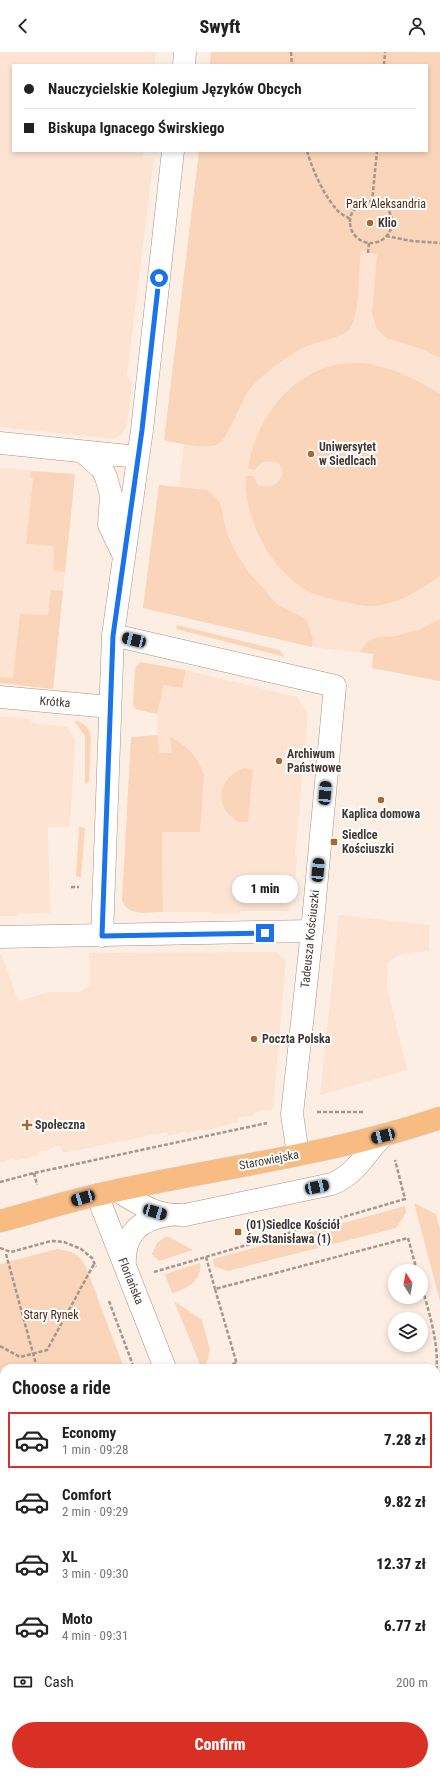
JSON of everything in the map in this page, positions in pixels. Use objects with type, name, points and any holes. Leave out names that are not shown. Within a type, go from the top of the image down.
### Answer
[{"type":"main road","name":"Starowiejska","points":[[0,1221],[118,1190],[383,1136],[440,1118]]},
{"type":"street","points":[[184,64],[185,52]]},
{"type":"street","points":[[102,936],[113,636],[138,457],[173,152]]},
{"type":"street","points":[[0,443],[138,457]]},
{"type":"street","points":[[83,452],[102,469],[106,477],[111,495],[109,525],[124,556]]},
{"type":"street","name":"Tadeusza Kościuszki","points":[[113,636],[335,686],[312,931],[292,1114],[298,1154]]},
{"type":"street","name":"Krótka","points":[[0,697],[110,707]]},
{"type":"street","points":[[0,937],[312,931]]},
{"type":"street","points":[[125,1267],[124,1255],[127,1243],[134,1231],[144,1222],[156,1217],[185,1215],[332,1184],[344,1179],[383,1136]]},
{"type":"street","points":[[118,1190],[144,1206],[169,1215]]},
{"type":"street","name":"Floriańska","points":[[96,1195],[163,1364]]},
{"type":"path","points":[[291,52],[292,64]]},
{"type":"path","points":[[384,64],[385,52]]},
{"type":"path","points":[[307,152],[312,169],[328,197],[337,210],[350,219]]},
{"type":"path","points":[[372,202],[377,152]]},
{"type":"path","points":[[372,202],[380,204],[386,208],[390,214],[390,229],[386,236],[376,242],[369,243],[357,238],[352,232],[350,219],[354,209],[362,203],[372,202]]},
{"type":"path","points":[[386,236],[412,242],[440,243]]},
{"type":"path","points":[[368,253],[369,243]]},
{"type":"path","points":[[312,1112],[365,1112]]},
{"type":"path","points":[[0,1182],[34,1173],[260,1126],[269,1122]]},
{"type":"path","points":[[156,1272],[405,1199],[394,1157]]},
{"type":"path","points":[[34,1173],[36,1183]]},
{"type":"path","points":[[50,1237],[51,1241]]},
{"type":"path","points":[[216,1289],[408,1238],[415,1264]]},
{"type":"path","points":[[0,1248],[11,1252],[51,1241],[64,1242],[81,1248],[92,1258],[97,1270]]},
{"type":"path","points":[[6,1254],[36,1364]]},
{"type":"path","points":[[206,1257],[236,1363],[233,1364]]},
{"type":"path","points":[[0,1346],[20,1357],[47,1350],[94,1264]]},
{"type":"path","points":[[107,1296],[132,1364]]},
{"type":"path","points":[[427,1304],[439,1347],[438,1364]]},
{"type":"shaded area","points":[[0,52],[156,52],[155,64],[12,64],[12,152],[144,152],[143,158],[154,158],[127,375],[132,383],[127,427],[120,435],[113,439],[0,427]]},
{"type":"shaded area","name":"Uniwersytet w Siedlcach","points":[[361,250],[368,253],[440,263],[440,681],[372,668],[373,654],[312,647],[143,608],[159,485],[179,487],[184,444],[164,440]]},
{"type":"shaded area","points":[[0,468],[75,474],[53,689],[0,683]]},
{"type":"shaded area","points":[[186,670],[297,697],[308,714],[295,855],[297,856],[295,883],[292,884],[289,911],[240,911],[240,914],[212,914],[212,912],[163,912],[162,832],[157,714],[164,685],[186,672]]},
{"type":"shaded area","points":[[0,716],[30,719],[30,723],[67,727],[75,739],[70,827],[48,827],[50,913],[0,916]]},
{"type":"shaded area","points":[[339,915],[429,925],[429,951],[401,954],[388,962],[387,987],[407,1070],[320,1095]]},
{"type":"shaded area","points":[[277,952],[286,961],[273,1109],[254,1113],[254,1116],[250,1117],[237,1118],[238,1122],[203,1131],[202,1129],[187,1133],[186,1131],[168,1136],[167,1132],[63,1153],[59,1145],[49,1150],[38,1152],[39,1155],[15,1161],[14,1158],[6,1162],[0,1162],[0,955],[2,955],[18,1001],[49,992],[80,992],[90,985],[89,953]]},
{"type":"green space","name":"Park Aleksandria","points":[[211,52],[440,52],[440,358],[425,350],[386,338],[376,327],[372,312],[377,255],[361,250],[358,301],[354,321],[350,328],[336,337],[303,348],[268,372],[255,383],[246,395],[222,441],[213,446],[207,446],[176,443],[164,440],[199,152],[428,152],[428,64],[210,64]]},
{"type":"green space","points":[[350,363],[364,363],[404,374],[440,394],[440,576],[409,596],[383,605],[370,606],[340,601],[314,594],[293,581],[284,573],[276,564],[257,532],[247,498],[246,487],[246,476],[254,476],[257,484],[267,486],[280,480],[282,468],[278,464],[271,462],[261,463],[255,470],[248,469],[251,453],[264,421],[284,394],[311,374],[327,367]]},
{"type":"green space","points":[[31,471],[75,474],[65,572],[53,570],[54,546],[26,544],[33,479],[30,478]]},
{"type":"green space","points":[[159,485],[208,490],[220,502],[226,530],[235,551],[249,573],[277,604],[307,620],[313,639],[312,647],[143,608]]},
{"type":"green space","points":[[51,590],[63,591],[53,689],[0,683],[0,677],[13,678],[20,614],[48,615]]},
{"type":"green space","points":[[440,619],[440,681],[372,668],[373,654],[360,652],[368,641],[378,637],[396,636],[420,629]]},
{"type":"green space","points":[[177,625],[279,650],[285,657],[176,629]]},
{"type":"green space","points":[[140,662],[186,670],[182,688],[164,685],[157,714],[135,709],[133,704],[135,668]]},
{"type":"green space","points":[[74,721],[80,722],[85,726],[89,730],[91,736],[89,782],[85,785],[85,736]]},
{"type":"green space","points":[[158,735],[159,753],[172,753],[170,737],[182,744],[191,752],[201,768],[204,775],[200,832],[162,832],[163,912],[134,912],[125,906],[122,901],[131,737]]},
{"type":"green space","points":[[244,768],[253,769],[248,822],[238,822],[226,811],[221,798],[224,785],[227,780],[232,775]]},
{"type":"green space","points":[[79,827],[85,828],[81,877],[76,877]]},
{"type":"green space","points":[[414,1203],[436,1214],[440,1229],[440,1301]]},
{"type":"green space","points":[[405,1206],[406,1213],[396,1228],[228,1271],[214,1266],[213,1259]]},
{"type":"green space","points":[[165,1237],[169,1237],[193,1250],[159,1261],[152,1254],[157,1243]]},
{"type":"green space","name":"Stary Rynek","points":[[57,1249],[67,1251],[78,1256],[86,1267],[122,1364],[0,1364],[0,1264]]},
{"type":"green space","points":[[200,1263],[199,1274],[196,1279],[188,1287],[172,1293],[165,1274]]},
{"type":"green space","points":[[174,1301],[202,1320],[210,1350],[207,1362],[205,1364],[200,1364]]},
{"type":"place","name":"Klio","points":[[370,223]]},
{"type":"place","name":"Uniwersytet w Siedlcach","points":[[311,454]]},
{"type":"place","name":"Archiwum Państwowe","points":[[279,761]]},
{"type":"place","name":"Kaplica domowa","points":[[381,800]]},
{"type":"place","name":"Siedlce Kościuszki","points":[[334,842]]},
{"type":"place","name":"Poczta Polska","points":[[254,1039]]},
{"type":"place","name":"Społeczna","points":[[27,1125]]},
{"type":"place","name":"(01)Siedlce Kościół św.Stanisława (1)","points":[[238,1232]]},
{"type":"route","points":[[159,278],[142,430],[113,636],[102,936],[265,933]]}]
